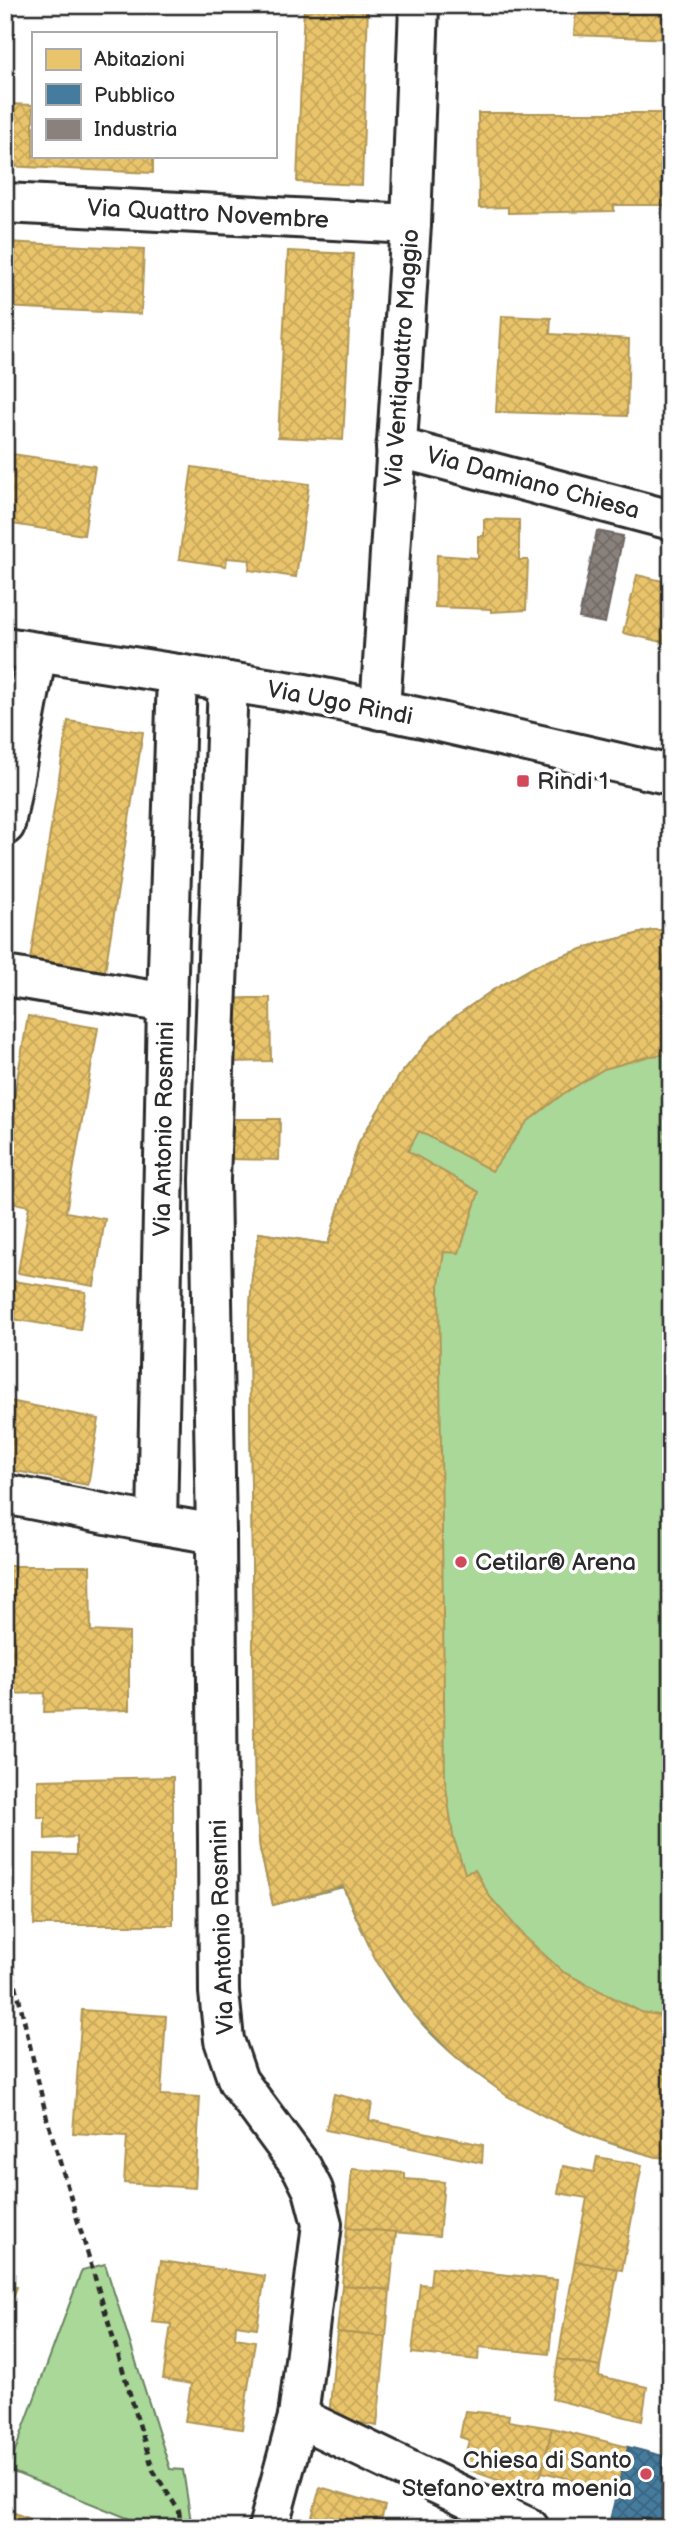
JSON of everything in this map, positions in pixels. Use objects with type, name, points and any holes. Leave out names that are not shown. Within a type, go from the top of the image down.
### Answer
[{"type":"street","name":"Via Ventiquattro Maggio","points":[[380,710],[411,224],[419,5]]},
{"type":"street","name":"Via Quattro Novembre","points":[[5,203],[411,224]]},
{"type":"street","name":"Via Damiano Chiesa","points":[[396,446],[671,520]]},
{"type":"street","name":"Via Ugo Rindi","points":[[21,649],[228,682],[380,710],[671,775]]},
{"type":"street","points":[[5,825],[21,649]]},
{"type":"street","name":"Via Antonio Rosmini","points":[[157,1524],[167,1003],[177,674]]},
{"type":"street","name":"Via Antonio Rosmini","points":[[228,682],[210,1180],[219,1992],[224,2040],[238,2081],[302,2168],[313,2190],[322,2224],[298,2417],[268,2528]]},
{"type":"street","points":[[5,976],[167,1003]]},
{"type":"street","points":[[5,1494],[216,1534]]},
{"type":"street","points":[[298,2417],[529,2528]]},
{"type":"path","points":[[5,1938],[47,2119],[153,2470],[179,2511],[181,2528]]},
{"type":"green space","name":"Cetilar® Arena","points":[[653,930],[671,930],[671,2158],[619,2146],[561,2124],[506,2094],[480,2076],[433,2035],[390,1983],[343,1887],[273,1905],[260,1849],[255,1798],[249,1326],[252,1276],[259,1233],[328,1244],[359,1142],[400,1075],[431,1038],[456,1016],[493,990],[539,964],[597,944]]},
{"type":"green space","points":[[105,2264],[170,2469],[183,2470],[192,2528],[152,2528],[8,2470],[82,2270]]},
{"type":"building: Abitazioni","points":[[304,5],[368,5],[362,185],[297,182]]},
{"type":"building: Abitazioni","points":[[576,5],[671,5],[671,39],[574,35]]},
{"type":"building: Abitazioni","points":[[5,104],[32,105],[32,158],[153,158],[153,173],[5,166]]},
{"type":"building: Abitazioni","points":[[478,113],[671,113],[671,210],[665,210],[664,205],[614,205],[614,211],[508,213],[508,207],[479,208]]},
{"type":"building: Abitazioni","points":[[5,242],[144,249],[141,314],[5,307]]},
{"type":"building: Abitazioni","points":[[288,251],[353,254],[343,440],[278,437]]},
{"type":"building: Abitazioni","points":[[502,316],[551,318],[550,334],[629,339],[627,416],[496,412]]},
{"type":"building: Abitazioni","points":[[5,453],[95,466],[84,535],[5,523]]},
{"type":"building: Abitazioni","points":[[192,467],[309,484],[296,577],[249,570],[250,560],[227,558],[226,566],[179,559]]},
{"type":"building: Abitazioni","points":[[484,519],[519,520],[519,560],[528,560],[526,610],[491,612],[491,609],[435,607],[437,555],[478,558],[478,536],[484,536]]},
{"type":"building: Abitazioni","points":[[637,575],[671,583],[671,644],[623,633]]},
{"type":"building: Abitazioni","points":[[68,721],[143,732],[104,977],[29,966]]},
{"type":"building: Abitazioni","points":[[653,930],[671,930],[671,1054],[650,1056],[604,1069],[563,1094],[527,1122],[492,1171],[419,1131],[408,1151],[479,1192],[459,1253],[444,1252],[439,1284],[445,1780],[453,1836],[465,1873],[475,1870],[490,1897],[525,1937],[563,1972],[641,2012],[671,2017],[671,2158],[656,2157],[595,2138],[546,2117],[507,2096],[454,2055],[412,2012],[375,1959],[343,1886],[273,1905],[260,1849],[255,1798],[249,1326],[252,1276],[259,1233],[328,1244],[359,1142],[400,1075],[431,1038],[456,1016],[493,990],[539,964],[597,944]]},
{"type":"building: Abitazioni","points":[[270,998],[271,1061],[229,1062],[228,999]]},
{"type":"building: Abitazioni","points":[[28,1016],[98,1028],[66,1212],[105,1219],[94,1286],[18,1273],[29,1206],[5,1201],[5,1149]]},
{"type":"building: Abitazioni","points":[[231,1119],[280,1119],[279,1160],[230,1159]]},
{"type":"building: Abitazioni","points":[[13,1281],[86,1292],[80,1330],[6,1318]]},
{"type":"building: Abitazioni","points":[[5,1400],[99,1419],[88,1485],[5,1469]]},
{"type":"building: Abitazioni","points":[[5,1566],[90,1566],[91,1631],[129,1633],[129,1710],[44,1712],[45,1693],[5,1694]]},
{"type":"building: Abitazioni","points":[[173,1777],[173,1925],[34,1925],[35,1854],[76,1855],[76,1837],[45,1839],[45,1817],[38,1817],[38,1780]]},
{"type":"building: Abitazioni","points":[[82,2010],[166,2016],[161,2095],[200,2097],[195,2188],[124,2183],[127,2136],[73,2133]]},
{"type":"building: Abitazioni","points":[[334,2094],[372,2103],[369,2120],[483,2145],[482,2163],[326,2130]]},
{"type":"building: Abitazioni","points":[[597,2157],[642,2165],[622,2270],[575,2261],[587,2198],[558,2193],[563,2166],[594,2172]]},
{"type":"building: Abitazioni","points":[[352,2169],[405,2173],[405,2179],[444,2182],[439,2236],[347,2228]]},
{"type":"building: Abitazioni","points":[[347,2228],[396,2232],[390,2290],[342,2285]]},
{"type":"building: Abitazioni","points":[[161,2261],[265,2276],[257,2328],[236,2325],[235,2338],[255,2341],[242,2429],[185,2421],[191,2384],[163,2379],[171,2324],[152,2322]]},
{"type":"building: Abitazioni","points":[[575,2261],[618,2269],[600,2367],[558,2359]]},
{"type":"building: Abitazioni","points":[[432,2267],[557,2280],[549,2354],[479,2347],[478,2360],[412,2353],[420,2284],[430,2285]]},
{"type":"building: Abitazioni","points":[[5,2283],[17,2287],[5,2316]]},
{"type":"building: Abitazioni","points":[[342,2285],[390,2290],[386,2337],[337,2332]]},
{"type":"building: Abitazioni","points":[[337,2332],[386,2337],[377,2426],[329,2417]]},
{"type":"building: Abitazioni","points":[[558,2359],[600,2367],[599,2376],[647,2387],[642,2421],[552,2399]]},
{"type":"building: Abitazioni","points":[[465,2411],[509,2415],[508,2421],[552,2428],[542,2472],[533,2493],[462,2467],[469,2440],[460,2437]]},
{"type":"building: Abitazioni","points":[[552,2428],[628,2447],[617,2490],[542,2472]]},
{"type":"building: Abitazioni","points":[[320,2487],[385,2506],[379,2528],[309,2528]]},
{"type":"building: Abitazioni","points":[[5,2509],[51,2528],[5,2528]]},
{"type":"building: Pubblico","name":"Chiesa di Santo Stefano extra moenia","points":[[628,2447],[671,2458],[671,2528],[608,2528]]},
{"type":"building: Industria","points":[[597,531],[623,536],[605,623],[579,618]]},
{"type":"place","name":"Rindi 1","points":[[523,781]]},
{"type":"place","name":"Cetilar® Arena","points":[[461,1562]]},
{"type":"place","name":"Chiesa di Santo Stefano extra moenia","points":[[646,2474]]}]
